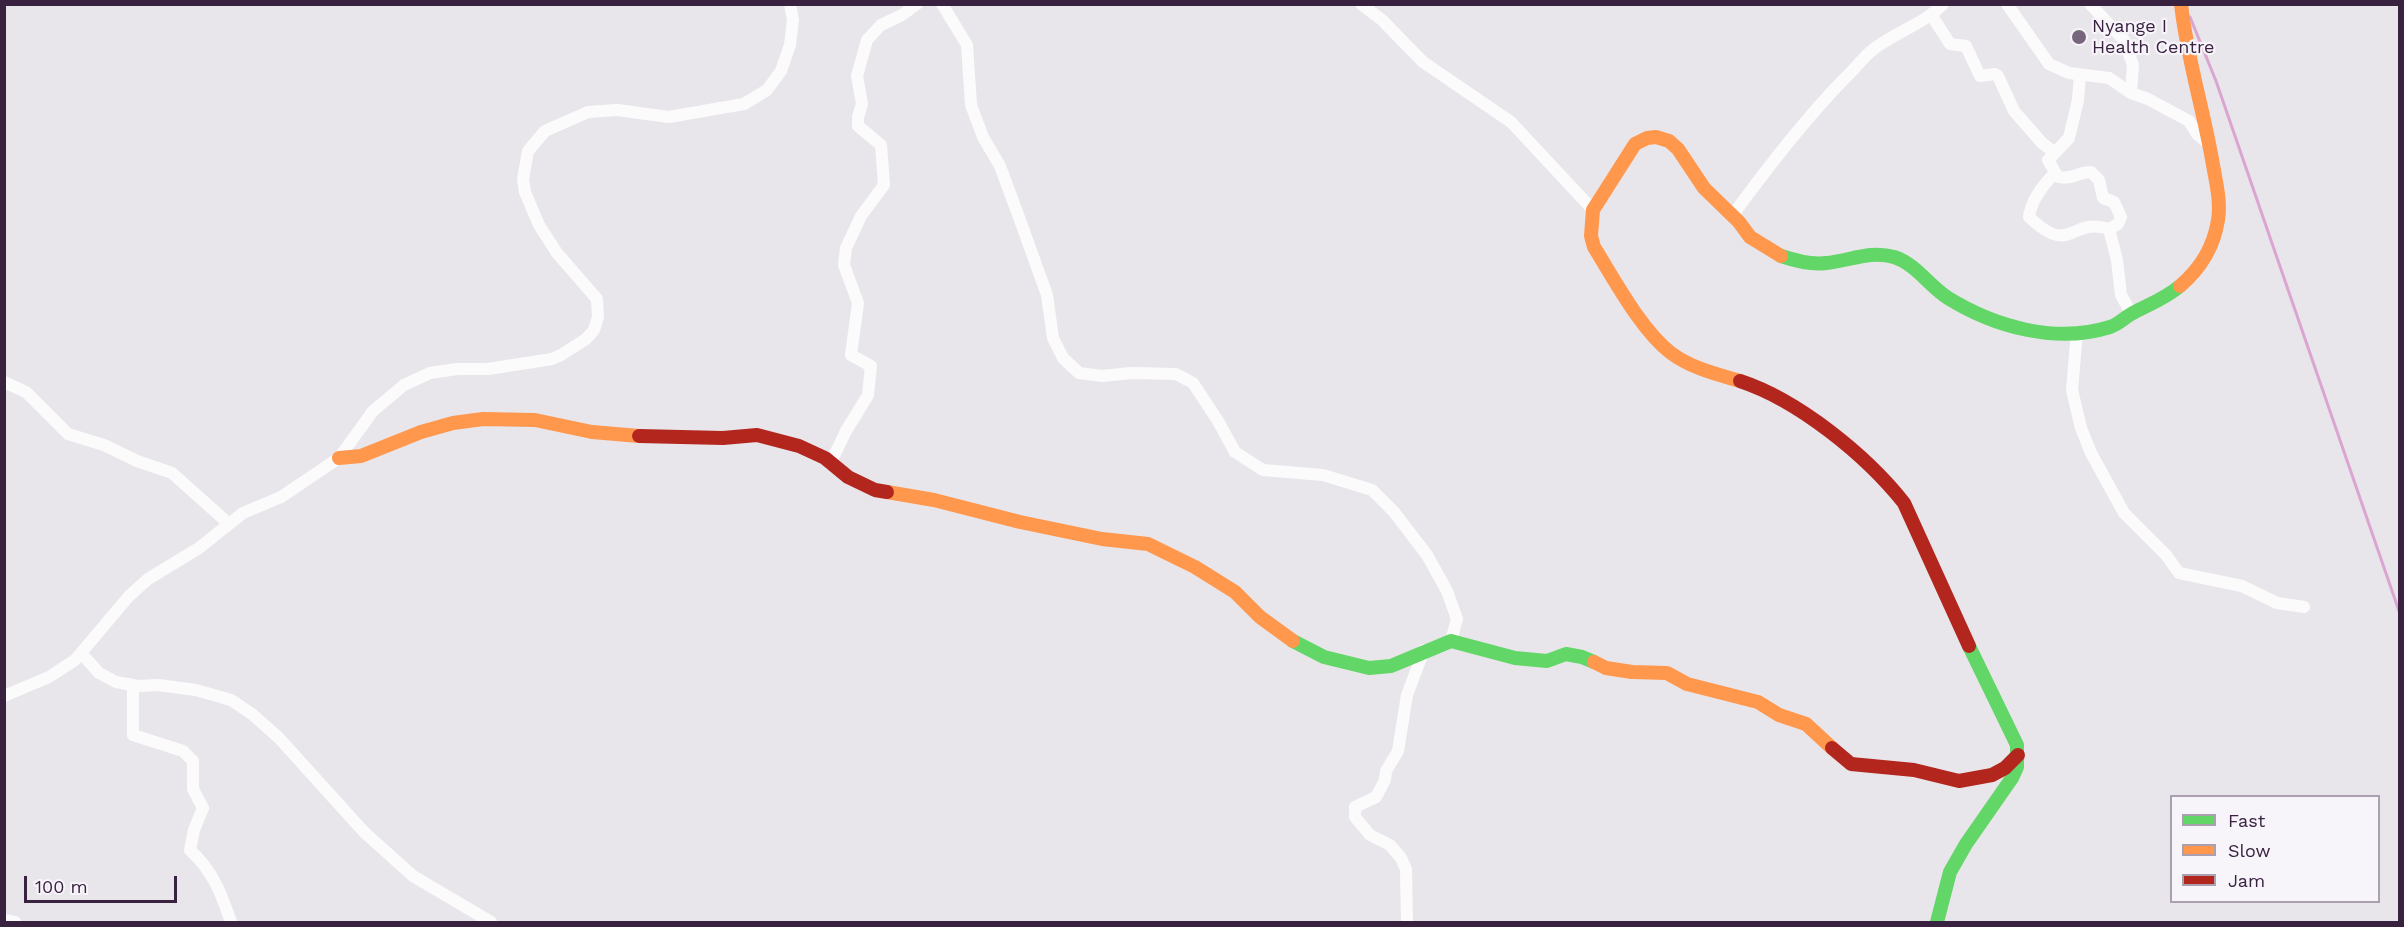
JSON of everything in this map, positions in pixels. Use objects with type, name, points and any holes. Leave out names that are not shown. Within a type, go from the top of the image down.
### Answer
[{"type":"main road","points":[[1937,922],[1946,885],[1956,860],[2012,778],[2018,755],[2017,745],[1988,682],[1957,624],[1904,503],[1868,463],[1809,416],[1755,386],[1696,367],[1670,352],[1643,323],[1594,247],[1591,236],[1593,210],[1635,144],[1642,138],[1656,136],[1673,145],[1711,195],[1756,242],[1779,255],[1821,263],[1867,254],[1896,258],[1914,269],[1920,277],[1946,297],[1984,316],[2035,330],[2077,332],[2113,326],[2188,280],[2208,256],[2218,213],[2209,144],[2196,90],[2181,4]]},
{"type":"main road","points":[[339,459],[361,456],[421,432],[453,423],[483,419],[535,420],[592,432],[655,438],[723,438],[757,435],[799,446],[825,458],[849,477],[875,490],[934,500],[1020,522],[1102,539],[1148,544],[1205,573],[1234,592],[1260,617],[1294,642],[1324,657],[1369,668],[1390,666],[1451,640],[1515,658],[1548,661],[1566,654],[1582,657],[1606,668],[1667,674],[1687,684],[1758,702],[1779,715],[1806,724],[1851,764],[1914,771],[1959,781],[1992,775],[2005,768],[2018,755]]},
{"type":"street","points":[[4,696],[58,671],[82,654],[137,587],[199,548],[243,513],[282,497],[339,459],[373,411],[394,392],[418,377],[457,369],[488,369],[552,359],[591,334],[598,317],[597,299],[557,253],[539,225],[525,192],[523,179],[528,151],[545,132],[588,111],[617,110],[669,117],[744,104],[767,90],[781,71],[790,45],[793,20],[790,4]]},
{"type":"street","points":[[830,464],[846,431],[868,395],[871,366],[851,355],[858,303],[844,265],[846,248],[861,216],[884,185],[881,145],[858,126],[862,104],[857,76],[867,40],[874,32],[917,4]]},
{"type":"street","points":[[942,4],[967,45],[971,105],[983,137],[1000,166],[1020,220],[1047,295],[1053,338],[1063,358],[1080,373],[1102,376],[1131,372],[1176,374],[1193,383],[1235,452],[1263,470],[1323,475],[1371,490],[1394,512],[1427,555],[1447,591],[1457,619],[1451,640]]},
{"type":"street","points":[[1361,4],[1382,20],[1423,62],[1511,122],[1593,210]]},
{"type":"street","points":[[1731,216],[1787,142],[1853,68],[1876,47],[1932,16],[1942,4]]},
{"type":"street","points":[[2007,4],[2049,64],[2080,75],[2109,78],[2131,93],[2148,99],[2189,121],[2209,144]]},
{"type":"street","points":[[2090,4],[2124,40],[2133,65],[2131,93]]},
{"type":"street","points":[[1932,16],[1950,44],[1966,46],[1976,63],[1976,70],[1980,76],[1995,74],[1998,76],[2014,111],[2042,143],[2054,152]]},
{"type":"street","points":[[2055,173],[2045,183],[2040,195],[2030,207],[2029,217],[2053,236],[2070,236],[2087,226],[2109,229],[2118,224],[2121,217],[2114,202],[2103,198],[2099,180],[2091,172],[2082,172],[2067,179],[2058,177],[2048,160],[2069,138],[2078,100],[2080,75]]},
{"type":"street","points":[[2109,229],[2120,277],[2121,295],[2131,314]]},
{"type":"street","points":[[2077,332],[2072,390],[2077,414],[2096,464],[2124,513],[2166,555],[2179,573],[2242,586],[2277,603],[2304,607]]},
{"type":"street","points":[[4,382],[26,392],[68,435],[104,445],[137,462],[172,473],[228,524]]},
{"type":"street","points":[[1407,922],[1406,869],[1401,858],[1390,845],[1370,835],[1354,817],[1355,807],[1376,797],[1385,780],[1386,771],[1398,751],[1407,694],[1424,650]]},
{"type":"street","points":[[82,654],[106,678],[133,686],[158,685],[196,690],[231,700],[252,714],[279,738],[364,832],[413,876],[491,922]]},
{"type":"street","points":[[133,686],[133,735],[183,751],[193,761],[193,789],[203,808],[194,830],[190,850],[204,864],[216,883],[231,922]]},
{"type":"street","points":[[4,920],[15,922]]},
{"type":"waterway","points":[[2190,17],[2216,81],[2400,614]]},
{"type":"traffic: fast","points":[[1781,256],[1815,263],[1835,262],[1868,255],[1894,257],[1916,270],[1948,298],[1966,308],[2006,324],[2047,333],[2069,334],[2110,327],[2180,286]]},
{"type":"traffic: fast","points":[[1293,641],[1324,657],[1369,668],[1391,666],[1451,641],[1515,658],[1547,661],[1566,654],[1594,662]]},
{"type":"traffic: fast","points":[[1937,922],[1950,872],[2017,767],[2017,745],[1969,646]]},
{"type":"traffic: slow","points":[[2180,286],[2200,265],[2209,248],[2216,230],[2219,206],[2217,185],[2187,45],[2181,4]]},
{"type":"traffic: slow","points":[[1740,381],[1687,363],[1671,353],[1649,331],[1594,247],[1591,236],[1593,210],[1635,144],[1647,138],[1656,137],[1669,141],[1678,149],[1704,188],[1739,222],[1750,237],[1781,256]]},
{"type":"traffic: slow","points":[[339,458],[361,456],[421,432],[453,423],[483,419],[535,420],[592,432],[639,436]]},
{"type":"traffic: slow","points":[[887,492],[934,500],[1020,522],[1102,539],[1148,544],[1195,567],[1235,592],[1260,617],[1293,641]]},
{"type":"traffic: slow","points":[[1594,662],[1606,668],[1632,672],[1667,673],[1687,684],[1758,702],[1779,715],[1806,724],[1832,748]]},
{"type":"traffic: jam","points":[[1740,381],[1785,401],[1830,431],[1870,466],[1904,503],[1969,646]]},
{"type":"traffic: jam","points":[[639,436],[723,438],[757,435],[799,446],[825,458],[848,477],[875,490],[887,492]]},
{"type":"traffic: jam","points":[[1832,748],[1851,764],[1914,770],[1959,781],[1992,775],[2005,768],[2018,755]]},
{"type":"place","name":"Nyange I Health Centre","points":[[2079,37]]}]
